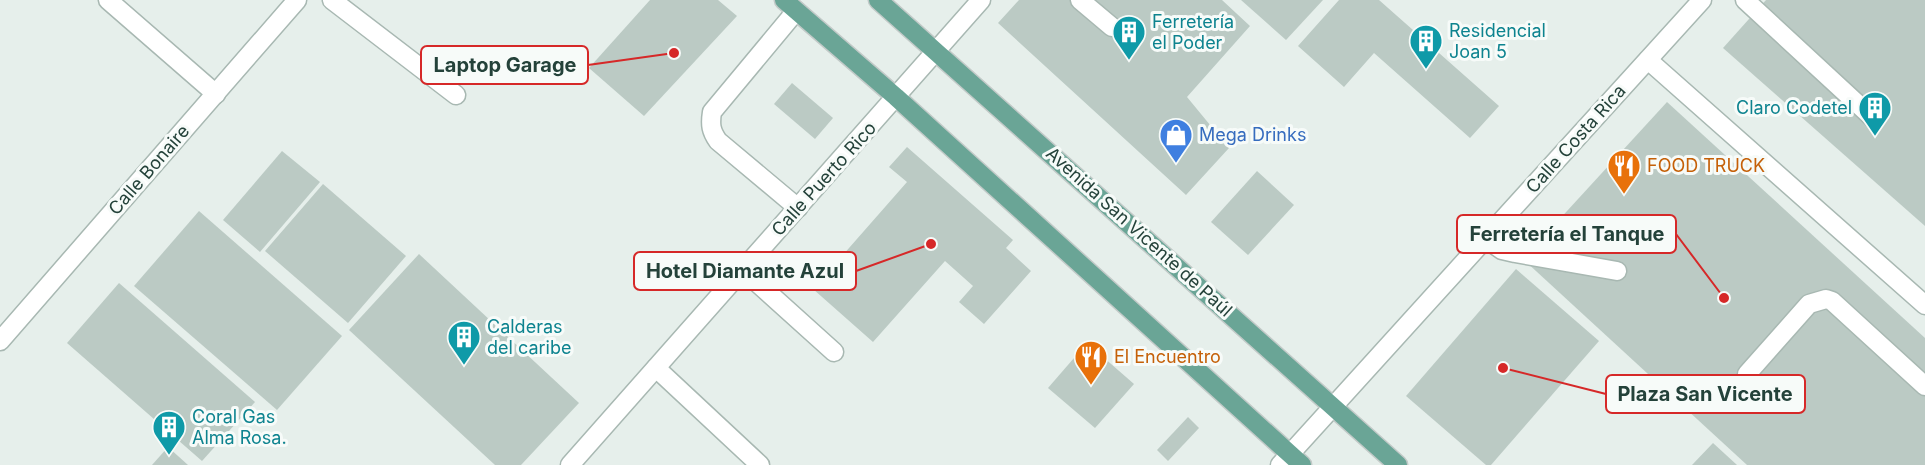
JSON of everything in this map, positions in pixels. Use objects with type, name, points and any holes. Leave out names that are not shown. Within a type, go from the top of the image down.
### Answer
[{"type":"main road","name":"Avenida San Vicente de Paúl","points":[[878,0],[1335,406],[1398,465]]},
{"type":"main road","points":[[790,5],[896,97],[1291,461]]},
{"type":"street","points":[[108,0],[216,94]]},
{"type":"street","name":"Calle Bonaire","points":[[0,341],[297,0]]},
{"type":"street","points":[[332,0],[456,95]]},
{"type":"street","name":"Calle Puerto Rico","points":[[580,462],[656,368],[981,0]]},
{"type":"street","points":[[1080,0],[1113,27]]},
{"type":"street","name":"Calle Costa Rica","points":[[1291,461],[1335,406],[1702,0]]},
{"type":"street","points":[[1745,0],[1875,120]]},
{"type":"street","points":[[790,5],[712,112],[710,123],[711,132],[718,141],[798,208]]},
{"type":"street","points":[[1648,60],[1925,304]]},
{"type":"street","points":[[1486,239],[1502,250],[1617,271]]},
{"type":"street","points":[[743,270],[834,352]]},
{"type":"street","points":[[1747,374],[1809,304],[1826,299],[1832,301],[1925,386]]},
{"type":"street","points":[[656,368],[760,465]]},
{"type":"building","points":[[650,0],[718,0],[737,16],[644,116],[589,68]]},
{"type":"building","name":"Ferretería el Poder","points":[[1019,0],[1222,0],[1250,26],[1187,97],[1229,148],[1186,195],[998,23]]},
{"type":"building","points":[[1241,0],[1323,0],[1286,40]]},
{"type":"building","name":"Residencial Joan 5","points":[[1339,0],[1379,0],[1499,106],[1470,138],[1374,53],[1344,87],[1298,46]]},
{"type":"building","name":"Claro Codetel","points":[[1766,0],[1925,0],[1925,226],[1723,48]]},
{"type":"building","points":[[792,83],[833,118],[815,139],[774,104]]},
{"type":"building","points":[[1667,102],[1925,338],[1925,465],[1747,465],[1523,259]]},
{"type":"building","points":[[907,147],[1013,240],[1006,248],[1031,271],[984,324],[959,302],[973,286],[945,261],[873,342],[813,289],[907,182],[889,167]]},
{"type":"building","points":[[282,151],[320,182],[260,252],[223,220]]},
{"type":"building","points":[[1257,171],[1294,205],[1248,255],[1211,222]]},
{"type":"building","points":[[323,184],[406,256],[348,323],[265,251]]},
{"type":"building","points":[[199,211],[342,336],[277,410],[134,286]]},
{"type":"building","name":"Calderas del caribe","points":[[419,254],[579,403],[521,465],[495,465],[349,330]]},
{"type":"building","points":[[1516,269],[1599,341],[1491,465],[1486,465],[1406,396]]},
{"type":"building","points":[[119,283],[255,402],[202,461],[67,343]]},
{"type":"building","name":"El Encuentro","points":[[1087,343],[1134,384],[1095,428],[1048,388]]},
{"type":"building","points":[[1188,417],[1199,428],[1168,461],[1157,450]]},
{"type":"building","points":[[1713,443],[1737,465],[1692,465]]},
{"type":"building","name":"Coral Gas Alma Rosa.","points":[[168,447],[188,465],[152,465]]},
{"type":"place","name":"Laptop Garage","points":[[674,53]]},
{"type":"place","name":"Ferretería el Poder","points":[[1129,61]]},
{"type":"place","name":"Residencial Joan 5","points":[[1426,70]]},
{"type":"place","name":"Claro Codetel","points":[[1875,137]]},
{"type":"place","name":"Mega Drinks","points":[[1176,164]]},
{"type":"place","name":"FOOD TRUCK","points":[[1624,195]]},
{"type":"place","name":"Hotel Diamante Azul","points":[[931,244]]},
{"type":"place","name":"Ferretería el Tanque","points":[[1724,298]]},
{"type":"place","name":"Calderas del caribe","points":[[464,366]]},
{"type":"place","name":"Plaza San Vicente","points":[[1503,368]]},
{"type":"place","name":"El Encuentro","points":[[1091,386]]},
{"type":"place","name":"Coral Gas Alma Rosa.","points":[[169,456]]}]
